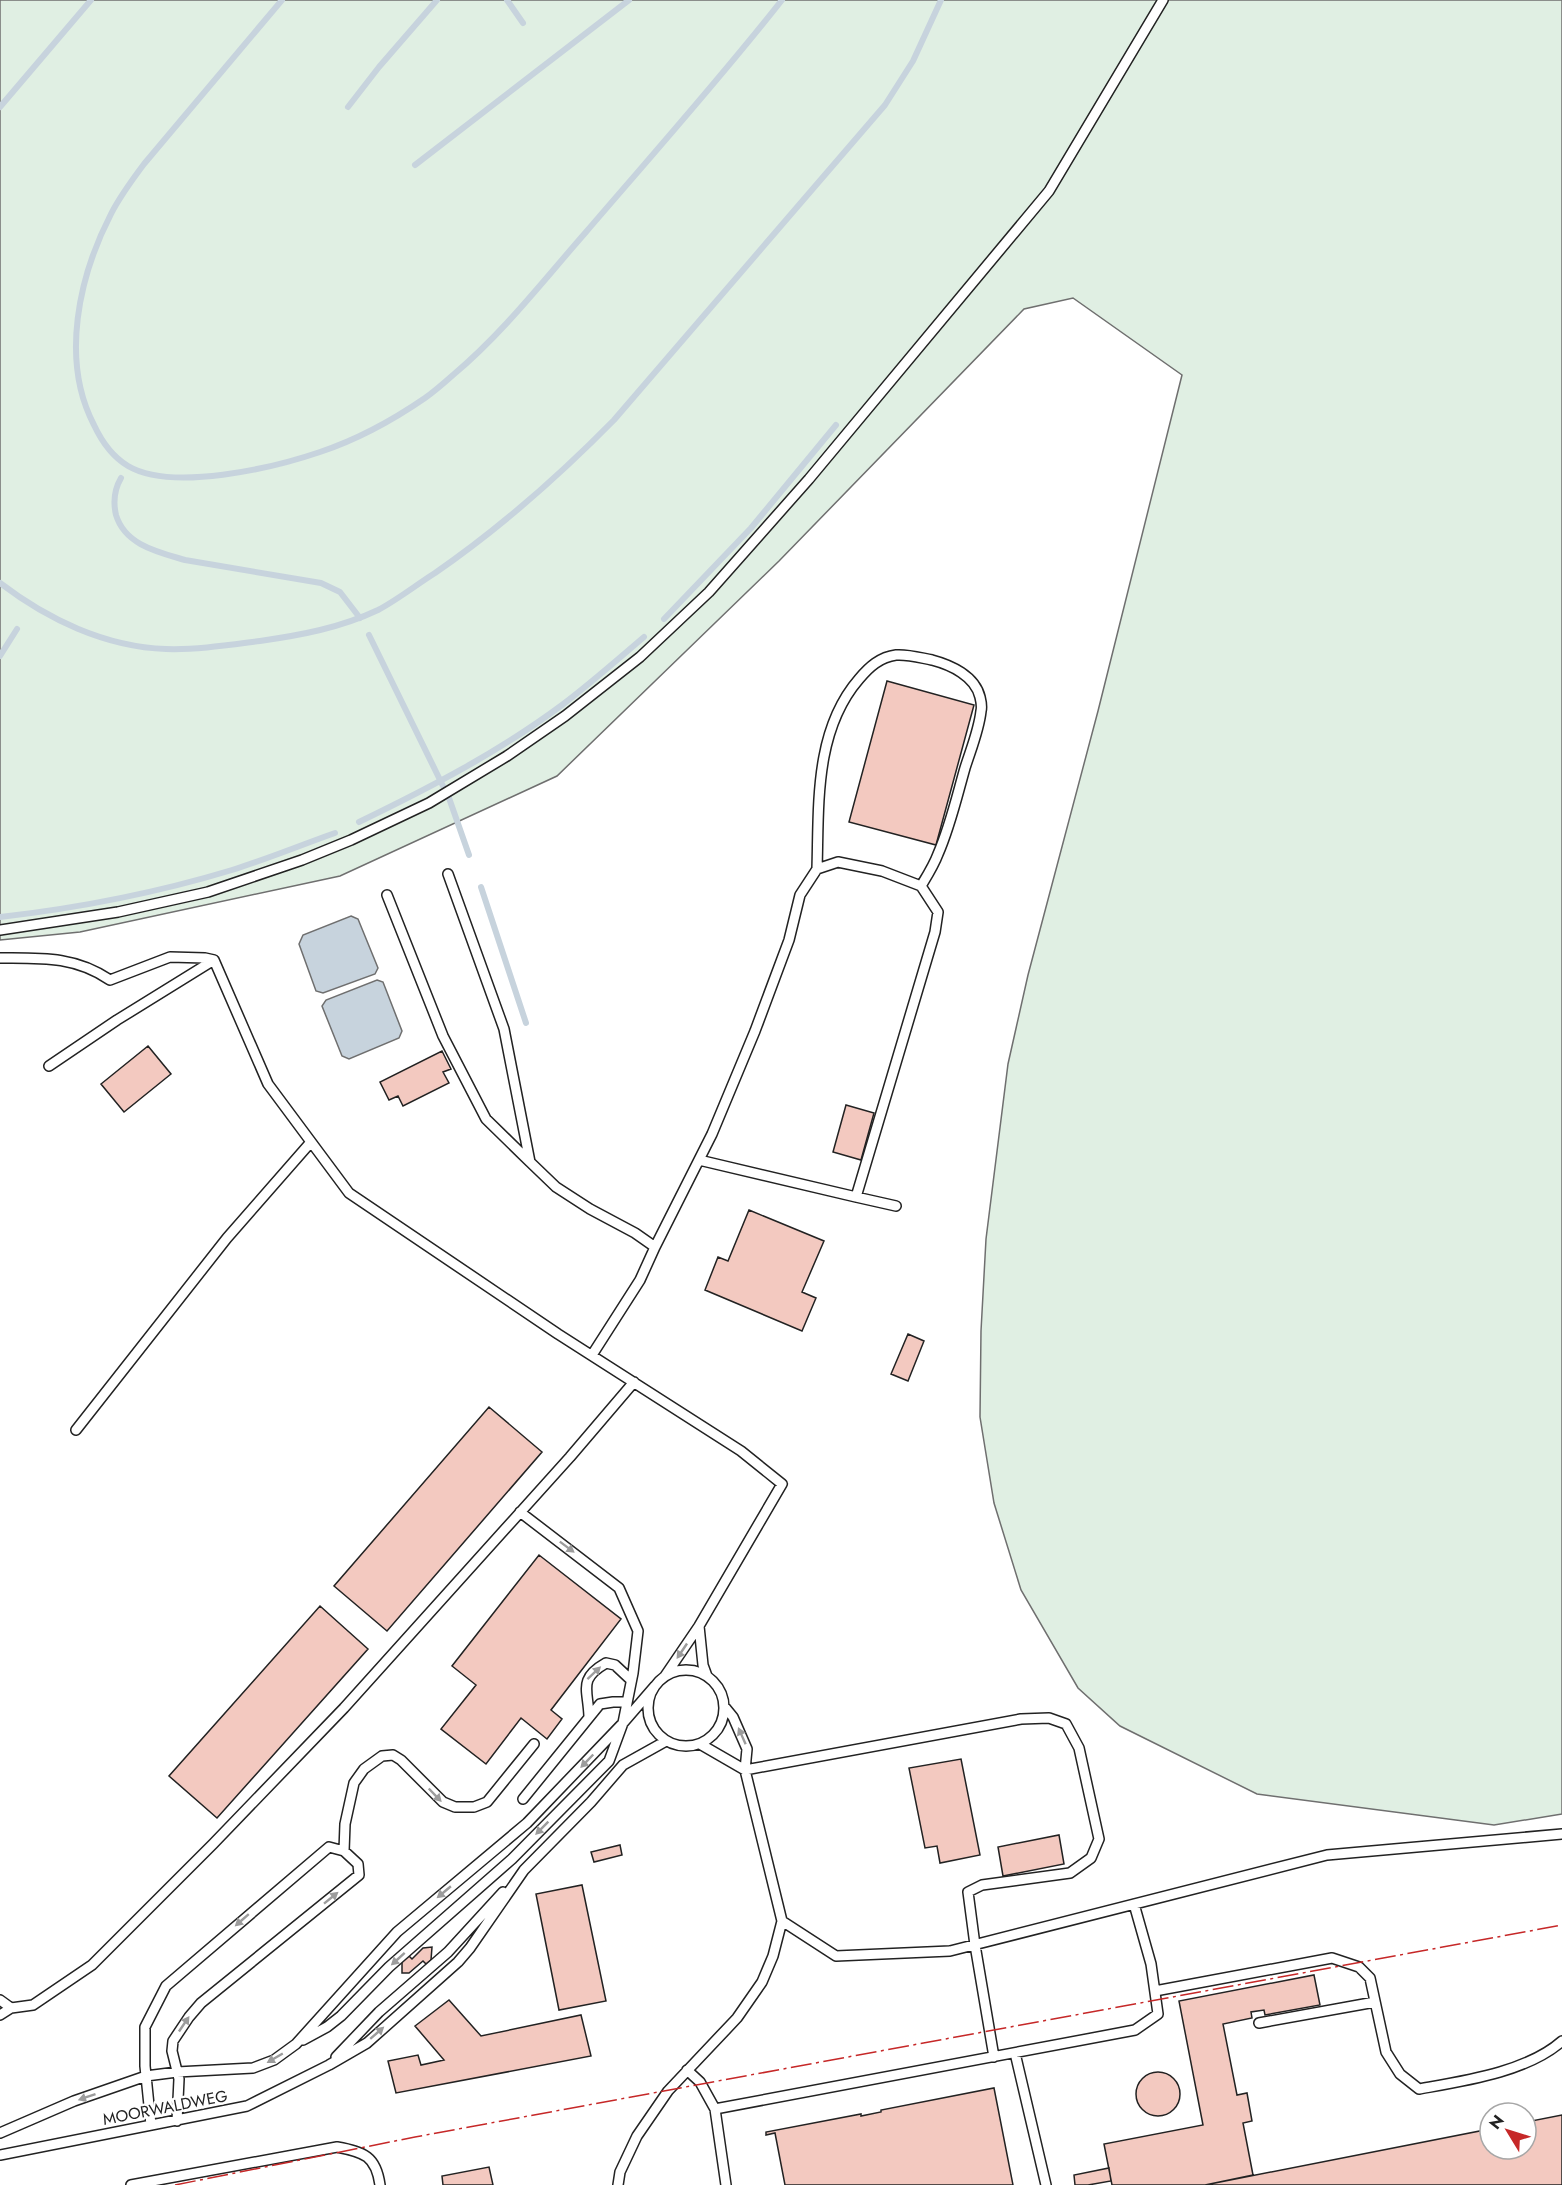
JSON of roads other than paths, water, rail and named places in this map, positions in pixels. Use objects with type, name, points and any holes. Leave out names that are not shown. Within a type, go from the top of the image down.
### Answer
[{"type":"lane","points":[[0,930],[118,912],[208,891],[302,860],[351,840],[429,802],[507,756],[565,716],[631,665],[709,592],[809,479],[1048,191],[1163,0]]},
{"type":"lane","points":[[592,1355],[640,1280],[712,1134],[755,1031],[789,940],[800,895],[817,869],[822,766],[829,734],[840,708],[853,686],[869,667],[884,658],[897,655],[917,657],[956,669],[976,686],[982,709],[944,842],[921,886]]},
{"type":"lane","points":[[817,869],[838,862],[882,871],[921,886],[938,912],[935,932],[856,1197]]},
{"type":"lane","points":[[448,874],[504,1029],[530,1162]]},
{"type":"lane","points":[[387,895],[443,1036],[486,1119],[556,1187],[655,1247]]},
{"type":"lane","points":[[0,957],[75,962],[94,969],[110,980],[136,972],[170,957],[214,960]]},
{"type":"lane","points":[[49,1066],[117,1020],[214,960]]},
{"type":"lane","points":[[214,960],[268,1084],[349,1193],[741,1451],[782,1484],[699,1626],[665,1676],[623,1724],[527,1823],[397,1932],[296,2044]]},
{"type":"lane","points":[[76,1430],[226,1238],[311,1142]]},
{"type":"lane","points":[[699,1160],[896,1206]]},
{"type":"lane","points":[[0,2015],[11,2008],[33,2005],[92,1965],[344,1708],[634,1382]]},
{"type":"lane","points":[[0,2133],[74,2101],[146,2076],[253,2068],[274,2060],[341,2016],[389,1967],[512,1859],[609,1761],[623,1724],[638,1631],[619,1588],[520,1512]]},
{"type":"lane","points":[[699,1626],[706,1676]]},
{"type":"lane","points":[[589,1716],[585,1691],[586,1680],[595,1669],[606,1663],[615,1665],[631,1680]]},
{"type":"lane","points":[[655,1686],[649,1697],[648,1710],[653,1727],[666,1741],[677,1746],[688,1746],[700,1744],[710,1738],[718,1729],[723,1718],[722,1694],[716,1684],[696,1671],[675,1671],[665,1676]]},
{"type":"lane","points":[[523,1799],[600,1704],[627,1702]]},
{"type":"lane","points":[[618,2185],[620,2172],[637,2136],[668,2091],[737,2018],[762,1982],[773,1956],[782,1921],[745,1770],[747,1749],[733,1717],[724,1706]]},
{"type":"lane","points":[[700,1744],[745,1770],[1021,1719],[1049,1718],[1066,1724],[1079,1748],[1099,1839],[1091,1858],[1070,1873],[982,1885],[968,1892],[993,2057]]},
{"type":"lane","points":[[328,2065],[378,2012],[448,1952],[591,1802],[623,1765],[666,1741]]},
{"type":"lane","points":[[344,1851],[345,1824],[354,1783],[364,1769],[382,1756],[393,1755],[401,1760],[443,1802],[455,1807],[474,1807],[488,1802],[534,1744]]},
{"type":"lane","points":[[782,1921],[836,1956],[950,1951],[1327,1855],[1562,1834]]},
{"type":"lane","points":[[151,2125],[146,2076],[145,2027],[166,1986],[329,1847],[344,1851],[358,1864],[359,1875],[201,2003],[173,2041],[172,2051],[179,2079],[177,2121]]},
{"type":"lane","name":"MOORWALDWEG","points":[[0,2155],[247,2106],[328,2065],[366,2043],[458,1962],[524,1870]]},
{"type":"lane","points":[[715,2109],[1135,2030],[1158,2014],[1151,1964],[1134,1904]]},
{"type":"lane","points":[[1155,1991],[1332,1958],[1359,1968],[1370,1978],[1386,2052],[1400,2074],[1419,2088],[1487,2077],[1550,2052],[1562,2042]]},
{"type":"lane","points":[[0,2000],[11,2008]]},
{"type":"lane","points":[[1259,2023],[1375,2002]]},
{"type":"lane","points":[[1016,2053],[1046,2185]]},
{"type":"lane","points":[[687,2070],[700,2082],[715,2109],[726,2185]]},
{"type":"lane","points":[[131,2185],[337,2147],[359,2151],[377,2167],[380,2185]]},
{"type":"waterway","points":[[0,107],[91,0]]},
{"type":"waterway","points":[[282,0],[135,176],[111,214],[90,264],[78,318],[76,346],[78,373],[84,400],[97,431],[112,453],[128,466],[147,474],[196,477],[223,475],[276,465],[334,447],[361,435],[429,395],[489,342],[522,306],[710,88],[782,0]]},
{"type":"waterway","points":[[348,107],[437,0]]},
{"type":"waterway","points":[[507,0],[523,23]]},
{"type":"waterway","points":[[415,165],[629,0]]},
{"type":"waterway","points":[[0,583],[37,608],[78,629],[121,643],[166,649],[225,646],[305,633],[349,622],[392,602],[459,556],[505,520],[572,462],[614,420],[885,105],[913,61],[941,0]]},
{"type":"waterway","points":[[664,619],[751,528],[836,425]]},
{"type":"waterway","points":[[121,478],[115,496],[116,515],[127,534],[144,546],[185,560],[321,583],[340,592],[360,618]]},
{"type":"waterway","points":[[0,656],[17,629]]},
{"type":"waterway","points":[[369,635],[443,786]]},
{"type":"waterway","points":[[359,822],[489,754],[514,738],[572,697],[644,637]]},
{"type":"waterway","points":[[449,798],[469,855]]},
{"type":"waterway","points":[[0,917],[88,904],[175,886],[245,866],[335,833]]},
{"type":"waterway","points":[[481,887],[526,1023]]}]
